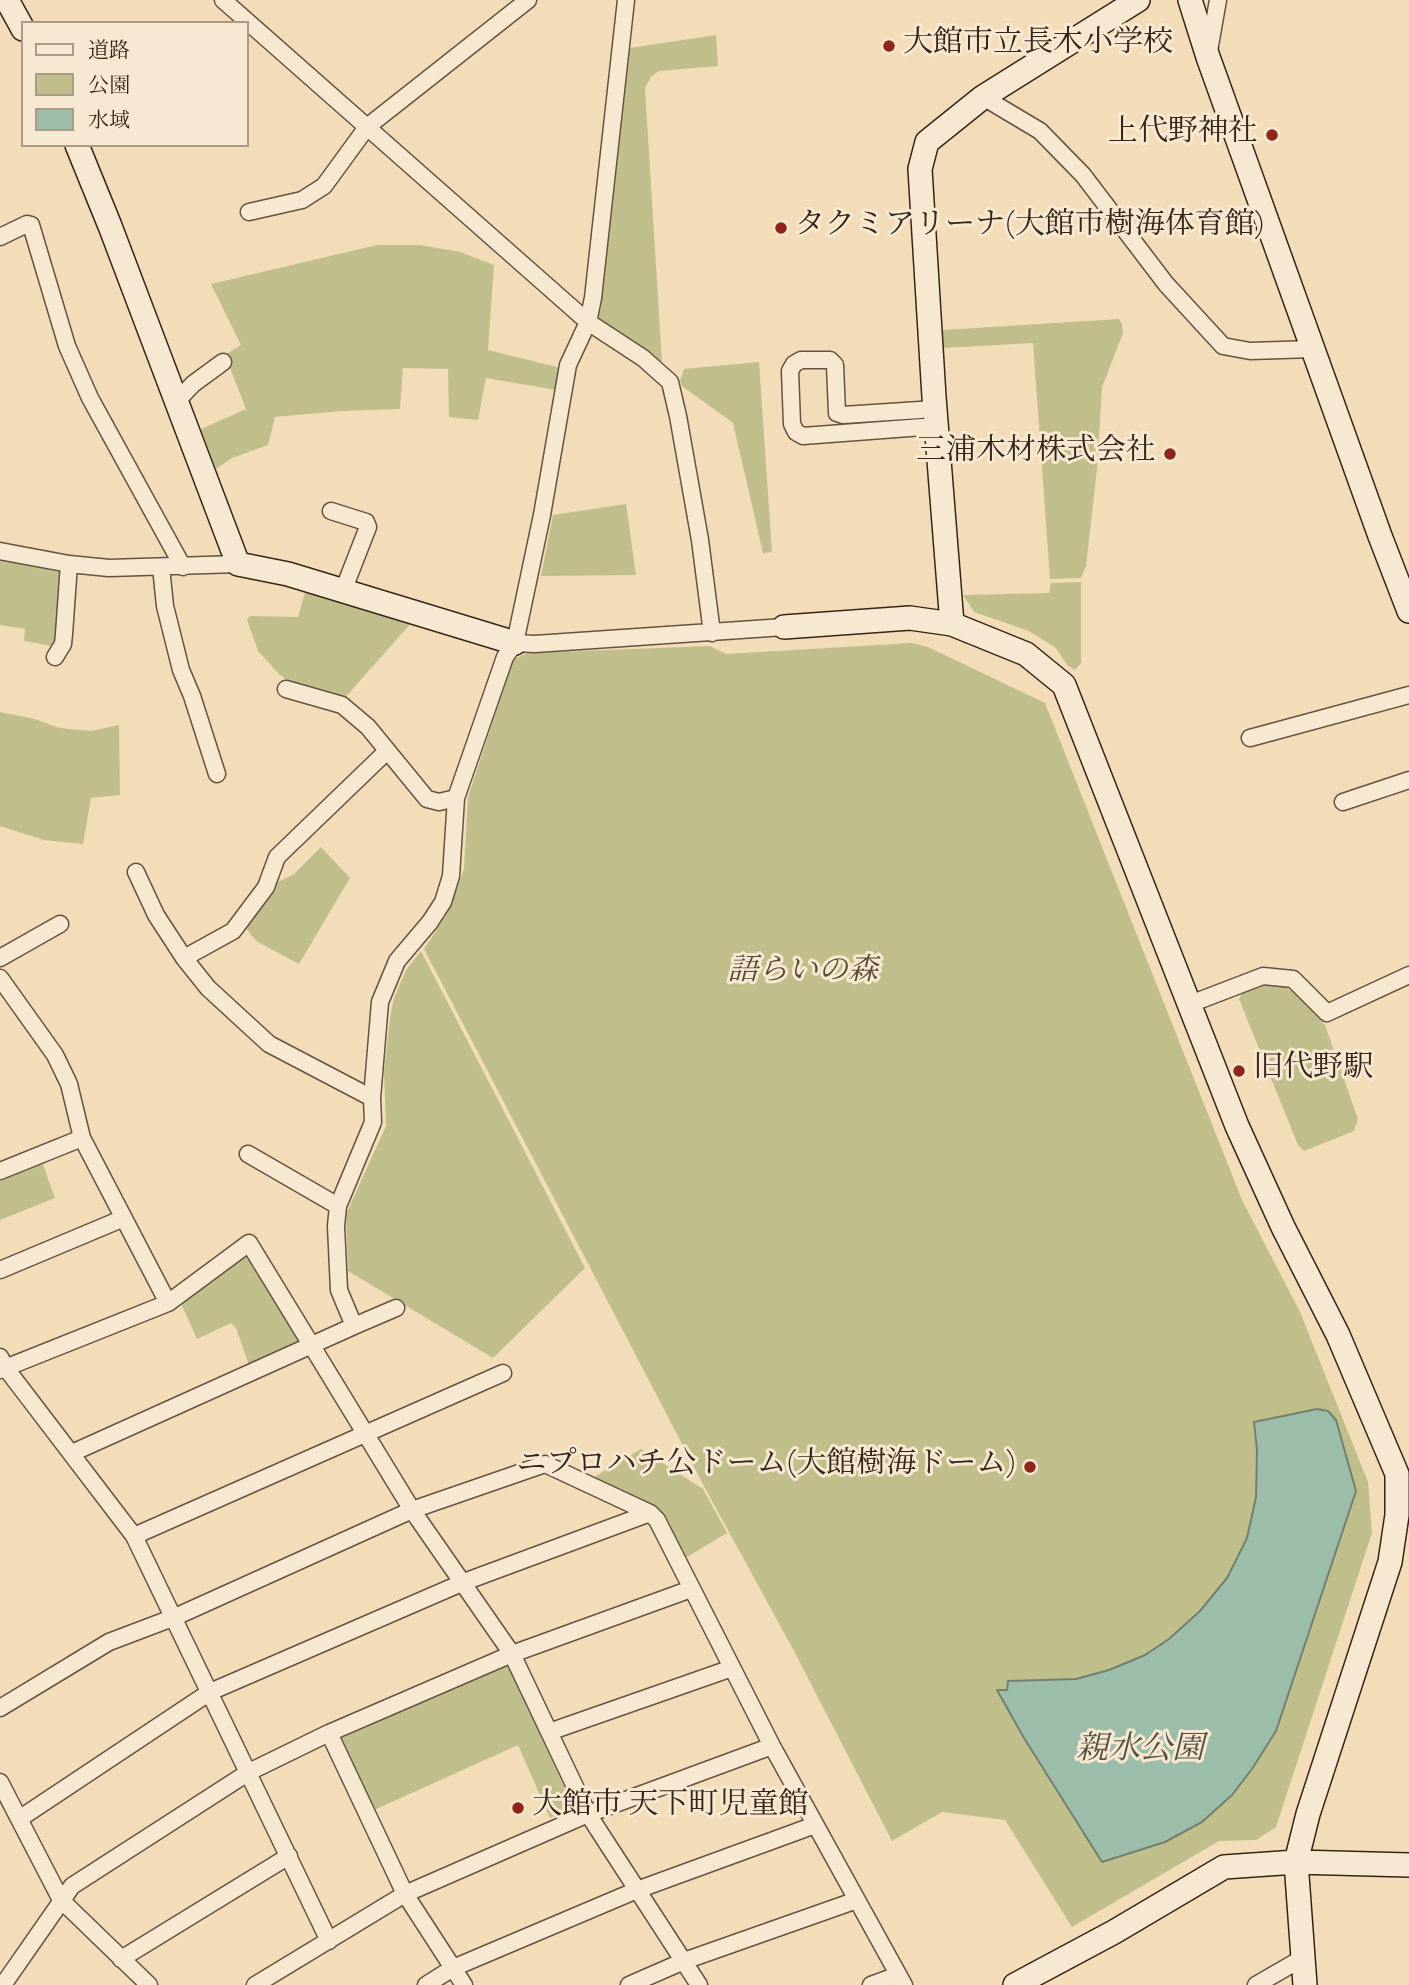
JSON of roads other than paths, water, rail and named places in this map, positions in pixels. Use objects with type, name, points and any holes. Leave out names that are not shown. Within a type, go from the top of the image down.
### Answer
[{"type":"street","points":[[7,0],[21,25]]},
{"type":"street","points":[[223,0],[247,21]]},
{"type":"street","points":[[249,212],[302,200],[324,186],[367,127],[528,0]]},
{"type":"street","points":[[355,1326],[339,1290],[336,1226],[338,1206],[373,1122],[372,1098],[380,1002],[397,961],[443,902],[451,876],[456,798],[505,657],[514,643],[542,515],[568,365],[588,322],[593,298],[626,0]]},
{"type":"street","points":[[952,624],[935,417],[920,169],[927,142],[983,97],[1139,0]]},
{"type":"street","points":[[1190,0],[1313,349],[1403,574],[1409,611]]},
{"type":"street","points":[[1208,57],[1218,0]]},
{"type":"street","points":[[248,22],[588,322],[643,358],[670,382],[694,503],[712,633]]},
{"type":"street","points":[[983,97],[1040,131],[1083,176],[1166,284],[1223,346],[1250,351],[1313,349]]},
{"type":"street","points":[[78,147],[238,564]]},
{"type":"street","points":[[0,237],[27,224],[32,225],[67,346],[90,398],[183,567]]},
{"type":"street","points":[[801,360],[830,360],[835,365],[837,412],[843,415],[935,417],[803,436],[796,432],[792,424],[790,371],[794,364],[801,360]]},
{"type":"street","points":[[177,401],[193,384],[223,362]]},
{"type":"street","points":[[331,511],[366,522],[368,527],[343,591]]},
{"type":"street","points":[[0,551],[69,564],[109,568],[238,564],[288,574],[514,643],[712,633],[910,618],[952,624],[1026,654],[1064,685],[1237,1126],[1283,1227],[1403,1464],[1390,1562],[1308,1814],[1296,1862],[1305,1985]]},
{"type":"street","points":[[55,657],[63,644],[69,564]]},
{"type":"street","points":[[161,567],[165,606],[181,670],[217,774]]},
{"type":"street","points":[[286,689],[342,705],[368,727],[427,799],[439,802],[456,798]]},
{"type":"street","points":[[1250,738],[1409,695]]},
{"type":"street","points":[[184,958],[233,931],[266,887],[277,857],[386,752]]},
{"type":"street","points":[[1343,802],[1409,780]]},
{"type":"street","points":[[136,873],[156,915],[184,958],[208,988],[269,1044],[372,1098]]},
{"type":"street","points":[[0,958],[60,924]]},
{"type":"street","points":[[1190,1004],[1263,976],[1293,979],[1327,1013],[1409,975]]},
{"type":"street","points":[[0,978],[55,1055],[69,1084],[82,1138],[168,1303]]},
{"type":"street","points":[[0,1171],[82,1138]]},
{"type":"street","points":[[248,1154],[338,1206]]},
{"type":"street","points":[[0,1270],[124,1218]]},
{"type":"street","points":[[330,1941],[134,1536],[72,1452],[2,1365],[168,1303],[248,1243],[412,1510],[464,1581],[512,1654],[589,1814],[699,1985]]},
{"type":"street","points":[[72,1452],[396,1308]]},
{"type":"street","points":[[134,1536],[503,1373]]},
{"type":"street","points":[[0,1708],[109,1642],[175,1617],[412,1510],[545,1464],[650,1513],[657,1520],[772,1746],[901,1980],[871,1985]]},
{"type":"street","points":[[19,1819],[211,1692],[464,1581],[650,1513]]},
{"type":"street","points":[[3,1985],[72,1886],[249,1772],[329,1733],[512,1654],[691,1589]]},
{"type":"street","points":[[550,1732],[732,1668]]},
{"type":"street","points":[[329,1733],[405,1894],[464,1985]]},
{"type":"street","points":[[254,1985],[405,1894],[589,1814],[772,1746]]},
{"type":"street","points":[[0,1782],[61,1900],[149,1985]]},
{"type":"street","points":[[426,1985],[453,1968],[637,1890],[815,1825]]},
{"type":"street","points":[[121,1959],[289,1856]]},
{"type":"street","points":[[1015,1985],[1114,1932],[1224,1867],[1296,1862],[1409,1865]]},
{"type":"street","points":[[628,1985],[684,1961],[857,1900]]},
{"type":"street","points":[[1256,1985],[1301,1959]]},
{"type":"water","name":"親水公園","points":[[1317,1409],[1328,1411],[1336,1420],[1356,1491],[1276,1731],[1232,1795],[1202,1822],[1165,1842],[1102,1862],[997,1690],[1007,1690],[1008,1681],[1076,1679],[1109,1670],[1145,1655],[1169,1639],[1200,1611],[1227,1578],[1247,1538],[1256,1497],[1257,1450],[1254,1422]]},
{"type":"place","name":"大館市立長木小学校","points":[[889,46]]},
{"type":"place","name":"上代野神社","points":[[1272,135]]},
{"type":"place","name":"タクミアリーナ(大館市樹海体育館)","points":[[781,228]]},
{"type":"place","name":"三浦木材株式会社","points":[[1170,454]]},
{"type":"place","name":"旧代野駅","points":[[1239,1071]]},
{"type":"place","name":"ニプロハチ公ドーム(大館樹海ドーム)","points":[[1030,1467]]},
{"type":"place","name":"大館市 天下町児童館","points":[[518,1808]]},
{"type":"park label","name":"語らいの森","points":[[803,974]]}]
